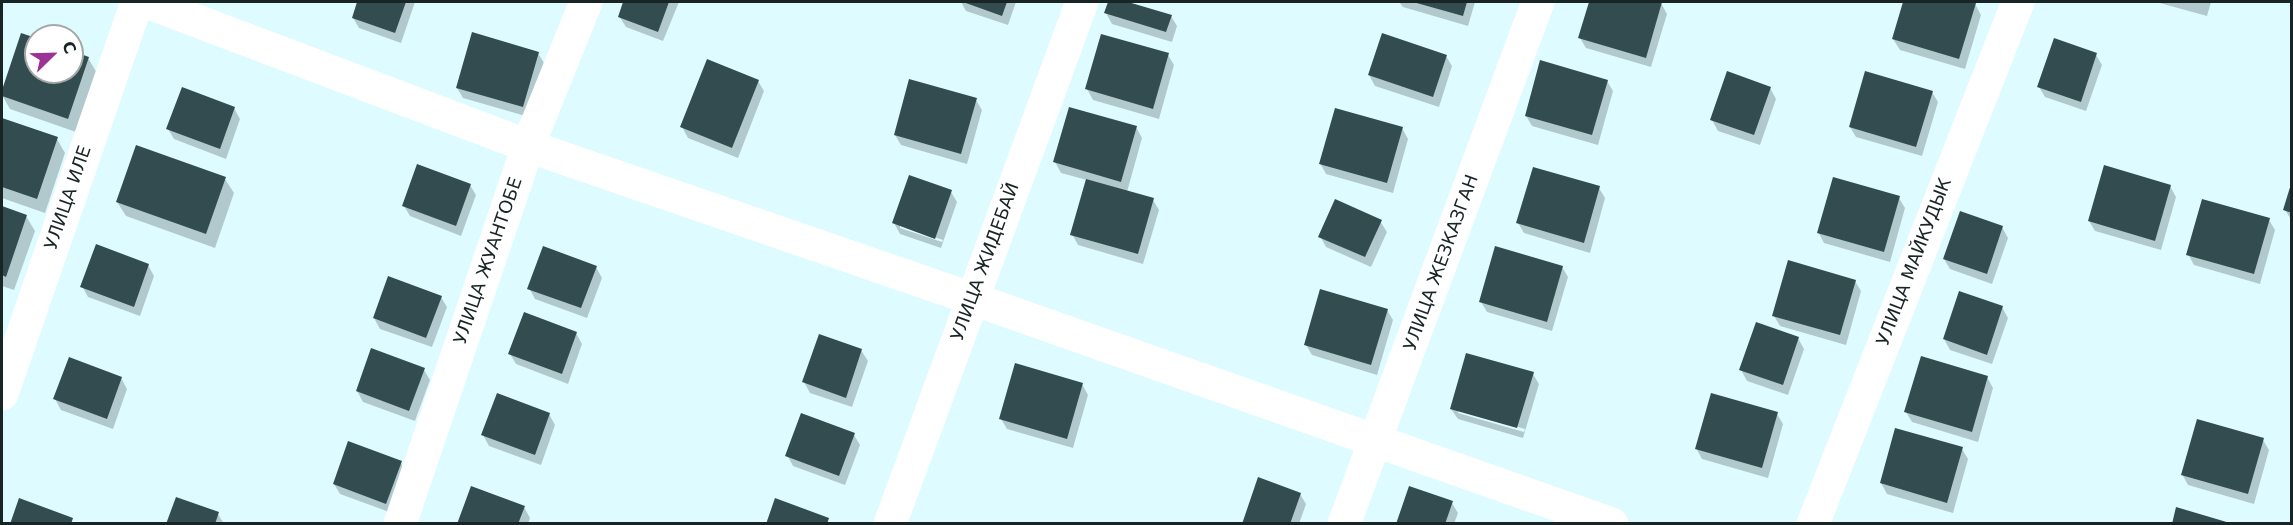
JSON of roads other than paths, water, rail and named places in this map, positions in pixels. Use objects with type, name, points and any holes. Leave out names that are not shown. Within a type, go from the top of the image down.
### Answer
[{"type":"street","name":"УЛИЦА ИЛЕ","points":[[2,394],[137,2]]},
{"type":"street","points":[[147,2],[528,146],[973,299],[1612,524]]},
{"type":"street","name":"УЛИЦА ЖУАНТОБЕ","points":[[400,524],[528,146],[586,2]]},
{"type":"street","name":"УЛИЦА ЖИДЕБАЙ","points":[[890,524],[1082,2]]},
{"type":"street","name":"УЛИЦА ЖЕЗКАЗГАН","points":[[1344,524],[1538,2]]},
{"type":"street","name":"УЛИЦА МАЙКУДЫК","points":[[1813,524],[2018,2]]}]
